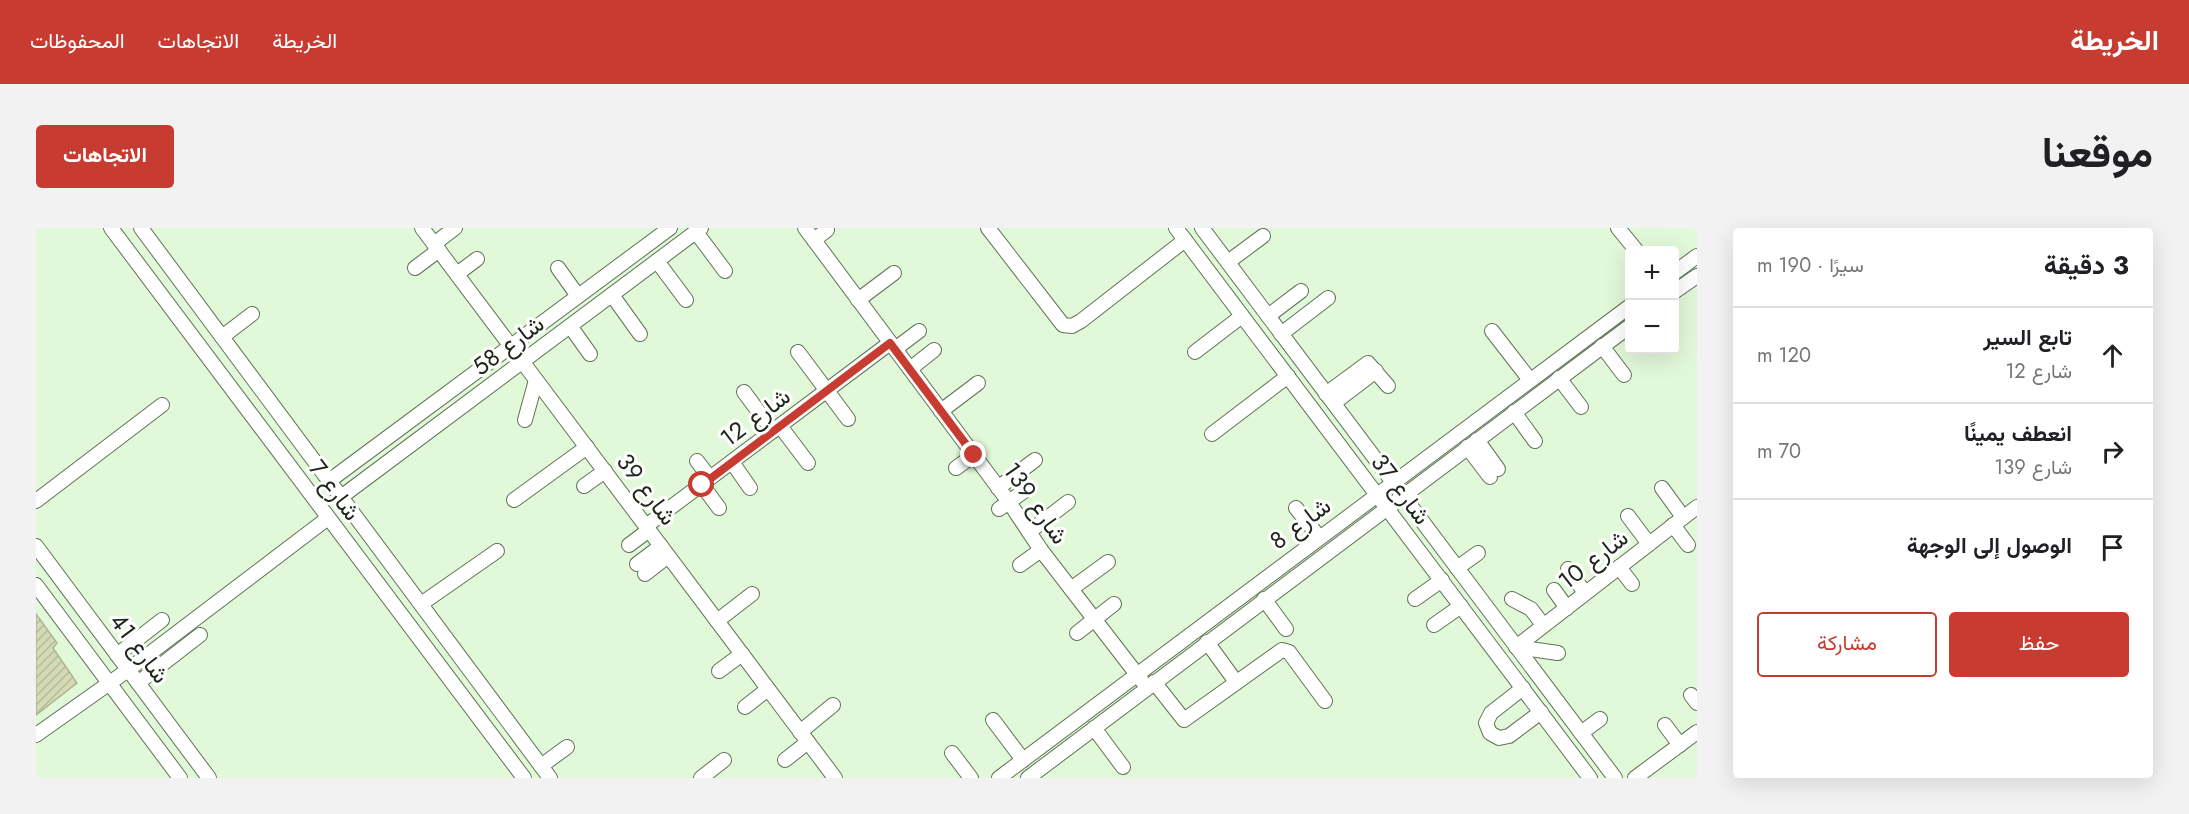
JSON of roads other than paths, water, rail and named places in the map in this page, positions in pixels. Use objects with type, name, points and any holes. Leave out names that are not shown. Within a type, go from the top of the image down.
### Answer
[{"type":"street","name":"شارع 7","points":[[111,228],[524,778]]},
{"type":"street","name":"شارع 7","points":[[141,228],[550,778]]},
{"type":"street","name":"شارع 39","points":[[422,228],[835,778]]},
{"type":"street","points":[[415,268],[455,228]]},
{"type":"street","name":"شارع 58","points":[[329,481],[670,228]]},
{"type":"street","name":"شارع 139","points":[[805,228],[998,488],[1004,506],[1029,532],[1137,674],[1154,682],[1188,717],[1236,682]]},
{"type":"street","points":[[988,228],[1063,325],[1072,326],[1185,240]]},
{"type":"street","name":"شارع 37","points":[[1176,228],[1590,778]]},
{"type":"street","name":"شارع 37","points":[[1202,228],[1615,778]]},
{"type":"street","points":[[1618,228],[1633,246]]},
{"type":"street","points":[[700,229],[728,268]]},
{"type":"street","name":"شارع 58","points":[[341,497],[700,229]]},
{"type":"street","points":[[814,240],[827,230]]},
{"type":"street","points":[[1228,262],[1263,236]]},
{"type":"street","points":[[1679,269],[1697,256]]},
{"type":"street","points":[[457,274],[477,259]]},
{"type":"street","points":[[657,261],[686,300]]},
{"type":"street","points":[[558,268],[579,296]]},
{"type":"street","points":[[858,300],[894,273]]},
{"type":"street","points":[[1679,289],[1697,276]]},
{"type":"street","points":[[1268,316],[1301,291]]},
{"type":"street","points":[[612,295],[640,334]]},
{"type":"street","points":[[1281,334],[1328,298]]},
{"type":"street","name":"شارع 8","points":[[999,778],[1392,481],[1625,309]]},
{"type":"street","points":[[222,337],[252,314]]},
{"type":"street","points":[[1195,352],[1242,316]]},
{"type":"street","points":[[570,326],[590,354]]},
{"type":"street","name":"شارع 8","points":[[1032,776],[1625,329]]},
{"type":"street","name":"شارع 12","points":[[629,545],[706,482],[823,393],[892,346],[919,331]]},
{"type":"street","points":[[1492,331],[1530,380]]},
{"type":"street","points":[[1602,346],[1624,375]]},
{"type":"street","points":[[909,369],[934,350]]},
{"type":"street","points":[[795,355],[823,393],[848,419]]},
{"type":"street","points":[[1330,398],[1373,367],[1388,386]]},
{"type":"street","points":[[1212,434],[1288,376]]},
{"type":"street","points":[[1559,378],[1581,407]]},
{"type":"street","points":[[525,420],[536,380]]},
{"type":"street","points":[[941,411],[978,383]]},
{"type":"street","points":[[744,392],[808,463]]},
{"type":"street","points":[[36,501],[162,405]]},
{"type":"street","points":[[1514,412],[1534,441]]},
{"type":"street","points":[[1472,443],[1494,473]]},
{"type":"street","points":[[514,500],[587,447]]},
{"type":"street","points":[[956,468],[974,455]]},
{"type":"street","points":[[998,488],[1035,460]]},
{"type":"street","points":[[697,461],[719,508]]},
{"type":"street","points":[[732,462],[750,488]]},
{"type":"street","points":[[584,486],[605,471]]},
{"type":"street","points":[[1662,488],[1688,545]]},
{"type":"street","points":[[1004,506],[1027,489]]},
{"type":"street","points":[[1029,532],[1068,502]]},
{"type":"street","name":"شارع 10","points":[[1516,647],[1697,507]]},
{"type":"street","points":[[1296,508],[1319,537]]},
{"type":"street","points":[[1628,516],[1649,544]]},
{"type":"street","points":[[36,735],[108,681],[128,669],[328,518]]},
{"type":"street","name":"شارع 41","points":[[36,546],[209,778]]},
{"type":"street","points":[[1020,565],[1041,550]]},
{"type":"street","points":[[421,604],[497,551]]},
{"type":"street","points":[[641,569],[665,551]]},
{"type":"street","points":[[1457,568],[1478,553]]},
{"type":"street","points":[[1071,589],[1108,562]]},
{"type":"street","points":[[1619,567],[1632,584]]},
{"type":"street","points":[[1568,569],[1585,593]]},
{"type":"street","points":[[1415,599],[1442,580]]},
{"type":"street","name":"شارع 41","points":[[36,585],[180,778]]},
{"type":"street","points":[[1554,590],[1567,608]]},
{"type":"street","points":[[717,621],[752,594]]},
{"type":"street","points":[[1264,599],[1286,628]]},
{"type":"street","points":[[1512,599],[1531,609],[1544,626]]},
{"type":"street","points":[[1077,633],[1114,604]]},
{"type":"street","points":[[1434,625],[1461,606]]},
{"type":"street","points":[[117,655],[162,620]]},
{"type":"street","points":[[138,683],[200,635]]},
{"type":"street","points":[[1207,642],[1236,682],[1280,650],[1286,650],[1325,701]]},
{"type":"street","points":[[1516,647],[1558,653]]},
{"type":"street","points":[[719,671],[742,654]]},
{"type":"street","points":[[1522,688],[1491,713],[1486,723],[1490,733],[1499,738],[1509,736],[1541,712]]},
{"type":"street","points":[[745,707],[768,689]]},
{"type":"street","points":[[785,760],[833,705]]},
{"type":"street","points":[[1581,733],[1600,719]]},
{"type":"street","points":[[993,720],[1023,760]]},
{"type":"street","points":[[1635,778],[1691,741],[1665,725]]},
{"type":"street","points":[[1094,728],[1123,766]]},
{"type":"street","points":[[542,766],[567,747]]},
{"type":"street","points":[[952,753],[971,778]]},
{"type":"street","points":[[701,778],[724,760]]}]
